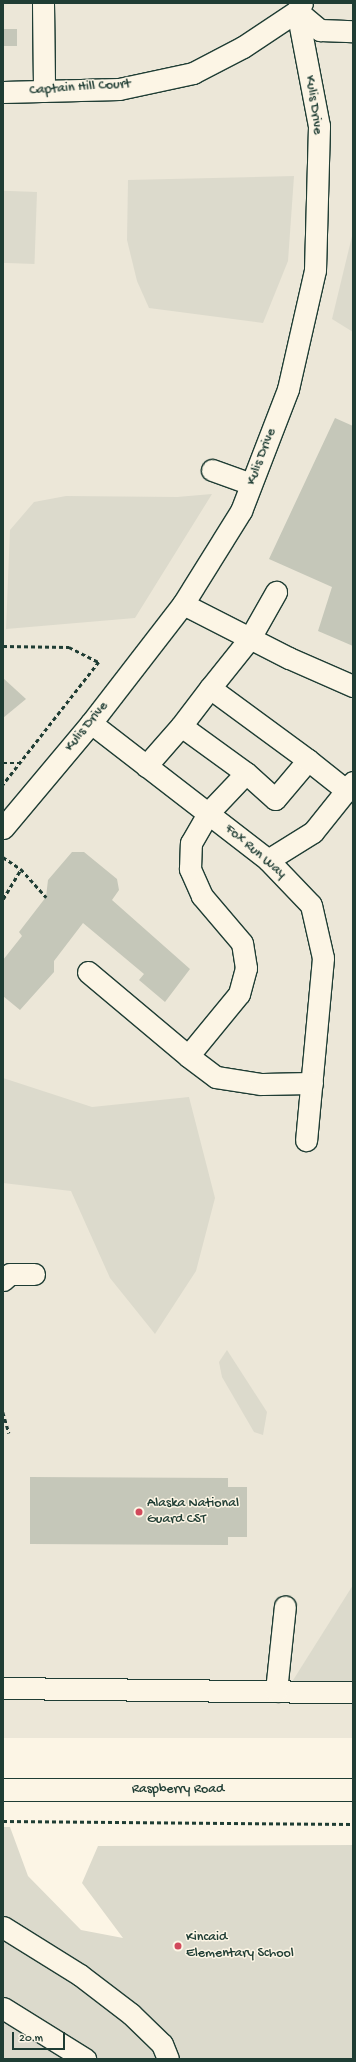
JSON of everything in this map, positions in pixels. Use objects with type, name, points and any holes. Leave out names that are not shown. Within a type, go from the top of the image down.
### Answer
[{"type":"main road","name":"Raspberry Road","points":[[3,1790],[353,1790]]},
{"type":"street","points":[[43,3],[44,91]]},
{"type":"street","points":[[300,7],[320,30],[353,31]]},
{"type":"street","name":"Captain Hill Court","points":[[3,92],[119,89],[193,73],[243,47],[300,7]]},
{"type":"street","name":"Kulis Drive","points":[[3,828],[91,724],[183,604],[240,511],[288,389],[316,270],[319,126],[300,7]]},
{"type":"street","points":[[212,470],[251,484]]},
{"type":"street","points":[[146,766],[181,726],[250,638],[276,592]]},
{"type":"street","points":[[183,604],[250,638],[353,686]]},
{"type":"street","points":[[210,688],[308,760],[350,786],[313,832],[268,860]]},
{"type":"street","name":"Fox Run Way","points":[[91,724],[268,860],[311,905],[323,958],[306,1140]]},
{"type":"street","points":[[181,726],[246,773],[275,799],[308,760]]},
{"type":"street","points":[[188,1056],[239,994],[246,968],[242,943],[202,896],[190,869],[191,843],[208,813],[246,773]]},
{"type":"street","points":[[88,972],[188,1056],[216,1077],[261,1084],[312,1083]]},
{"type":"street","points":[[3,1280],[10,1274],[34,1274]]},
{"type":"street","points":[[276,1691],[285,1606]]},
{"type":"street","points":[[3,1688],[353,1692]]},
{"type":"street","points":[[3,1927],[80,1975],[130,2014],[162,2044],[168,2059]]},
{"type":"street","points":[[3,2008],[85,2059]]},
{"type":"path","points":[[3,646],[69,647],[99,662],[3,785]]},
{"type":"path","points":[[3,763],[19,763]]},
{"type":"path","points":[[3,857],[21,869],[46,897]]},
{"type":"path","points":[[3,899],[21,869]]},
{"type":"path","points":[[3,1412],[9,1433]]},
{"type":"path","points":[[3,1821],[353,1824]]},
{"type":"shaded area","points":[[3,3],[353,3],[353,1738],[3,1738]]},
{"type":"shaded area","points":[[294,176],[288,261],[263,323],[149,308],[137,281],[127,240],[128,180]]},
{"type":"shaded area","points":[[3,191],[37,192],[34,264],[3,263]]},
{"type":"shaded area","points":[[353,232],[353,332],[332,319]]},
{"type":"shaded area","points":[[212,494],[135,618],[6,629],[10,530],[34,502],[66,496],[177,497]]},
{"type":"shaded area","points":[[3,1078],[92,1107],[189,1097],[215,1198],[196,1271],[155,1334],[110,1278],[71,1191],[3,1183]]},
{"type":"shaded area","points":[[227,1350],[267,1412],[263,1435],[254,1432],[222,1377],[219,1362]]},
{"type":"shaded area","points":[[353,1585],[353,1685],[290,1685]]},
{"type":"shaded area","name":"Kincaid Elementary School","points":[[3,1827],[10,1827],[28,1876],[81,1930],[123,1938],[82,1883],[98,1846],[353,1845],[353,2059],[3,2059]]},
{"type":"building","points":[[3,29],[17,29],[17,46],[3,46]]},
{"type":"building","points":[[335,418],[353,426],[353,646],[318,631],[332,587],[269,559]]},
{"type":"building","points":[[3,678],[26,699],[3,718]]},
{"type":"building","points":[[72,852],[84,852],[117,879],[119,890],[112,900],[190,969],[165,1002],[139,980],[144,974],[83,923],[54,961],[54,972],[20,1010],[3,996],[3,960],[22,936],[19,932],[46,897],[48,880]]},
{"type":"building","name":"Alaska National Guard CST","points":[[30,1477],[228,1478],[228,1487],[247,1487],[247,1537],[228,1537],[228,1545],[30,1544]]},
{"type":"place","name":"Alaska National Guard CST","points":[[139,1512]]},
{"type":"place","name":"Kincaid Elementary School","points":[[178,1946]]}]
